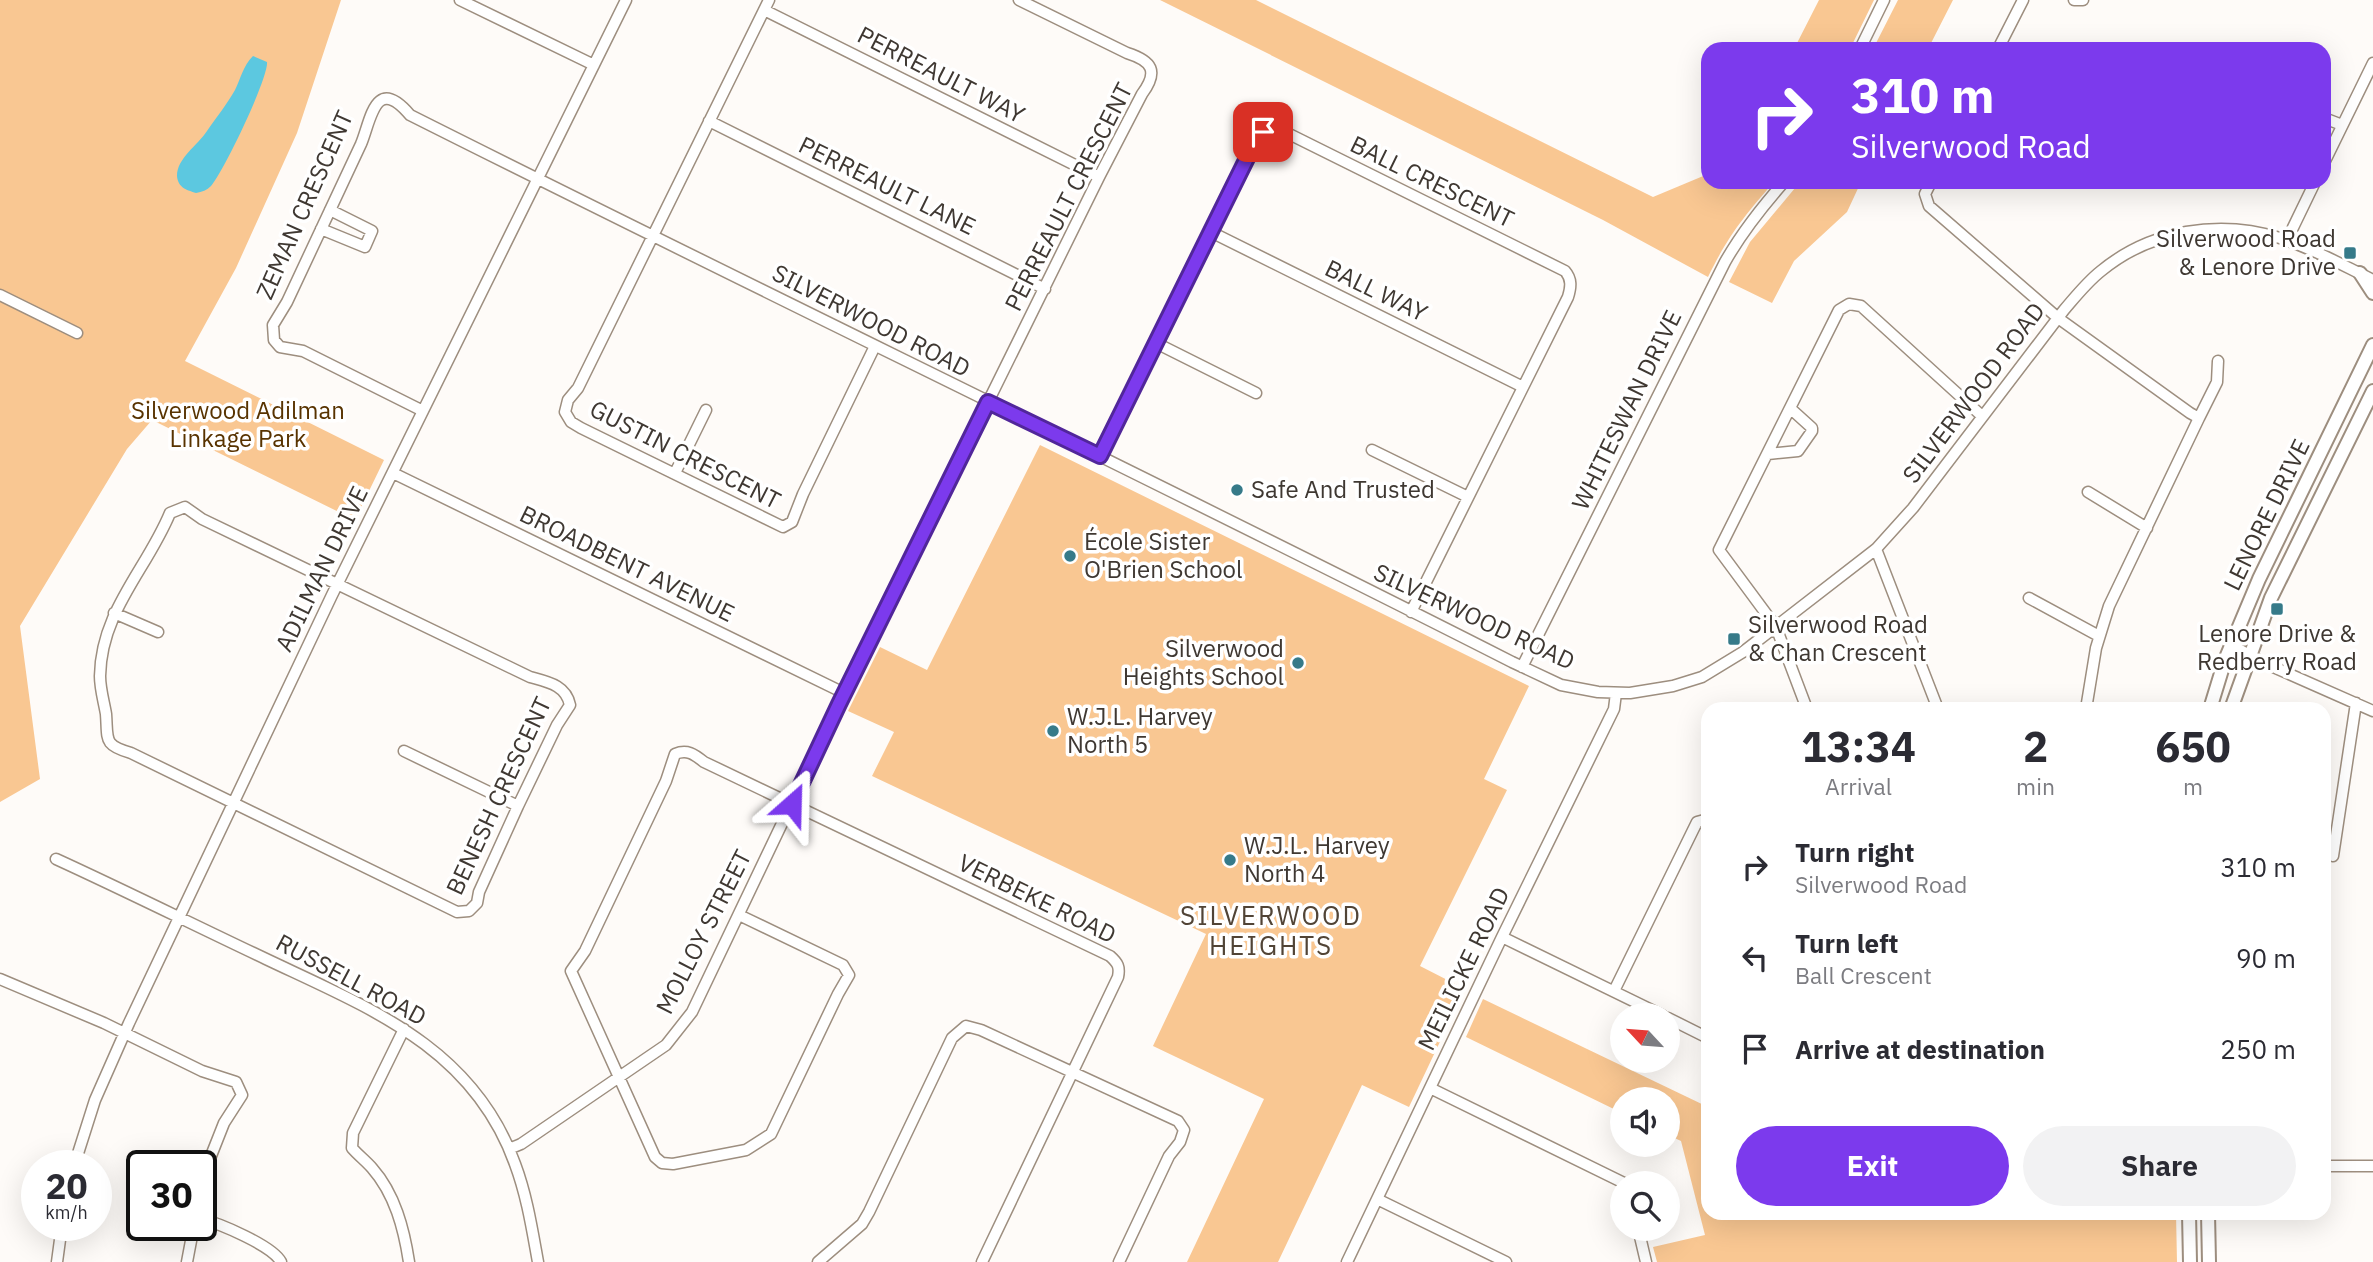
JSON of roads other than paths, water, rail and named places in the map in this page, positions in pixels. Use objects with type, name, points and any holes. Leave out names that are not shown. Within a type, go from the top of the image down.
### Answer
[{"type":"main road","points":[[2360,274],[2373,293]]},
{"type":"main road","name":"LENORE DRIVE","points":[[2212,702],[2231,645],[2259,579],[2373,345]]},
{"type":"main road","name":"LENORE DRIVE","points":[[2233,702],[2271,598],[2373,391]]},
{"type":"main road","points":[[2189,1220],[2190,1262]]},
{"type":"main road","points":[[2208,1220],[2209,1262]]},
{"type":"street","points":[[460,0],[594,65]]},
{"type":"street","name":"ADILMAN DRIVE","points":[[80,1150],[95,1100],[124,1034],[233,802],[626,0]]},
{"type":"street","name":"PERREAULT CRESCENT","points":[[988,402],[1099,177],[1142,94],[1151,82],[1152,72],[1149,64],[1142,58],[1019,0]]},
{"type":"street","points":[[1863,42],[1884,0]]},
{"type":"street","points":[[2002,42],[2023,0]]},
{"type":"street","points":[[2074,0],[2082,0]]},
{"type":"street","points":[[653,235],[767,5]]},
{"type":"street","name":"PERREAULT WAY","points":[[767,5],[1099,177]]},
{"type":"street","points":[[2331,148],[2373,63]]},
{"type":"street","name":"ZEMAN CRESCENT","points":[[423,411],[303,351],[286,350],[274,340],[273,325],[287,302],[368,128],[371,110],[381,101],[388,100],[398,104],[410,115],[538,178]]},
{"type":"street","name":"PERREAULT LANE","points":[[709,121],[1045,289]]},
{"type":"street","points":[[2331,121],[2342,125]]},
{"type":"street","name":"BALL CRESCENT","points":[[1100,456],[1263,132],[1281,130],[1565,271],[1571,283],[1568,297],[1411,612]]},
{"type":"street","name":"SILVERWOOD ROAD","points":[[538,178],[1522,667],[1561,685],[1616,693],[1662,688],[1702,677],[1744,652],[1876,549],[1913,508],[2058,318],[2101,271],[2119,258],[2160,238],[2192,230],[2230,228],[2287,240],[2373,280]]},
{"type":"street","name":"WHITESWAN DRIVE","points":[[1522,667],[1725,262],[1749,223],[1778,189]]},
{"type":"street","points":[[1928,189],[1925,194],[1929,206],[2058,318],[2199,418]]},
{"type":"street","points":[[2287,240],[2312,189]]},
{"type":"street","points":[[321,229],[365,247],[372,232],[330,210]]},
{"type":"street","name":"BALL WAY","points":[[1211,232],[1523,387]]},
{"type":"street","name":"GUSTIN CRESCENT","points":[[653,235],[578,387],[568,400],[565,412],[571,422],[581,428],[783,527],[792,522],[875,346]]},
{"type":"street","points":[[0,295],[77,333]]},
{"type":"street","points":[[1804,702],[1776,627],[1719,550],[1836,315],[1843,307],[1853,304],[1865,310],[1982,416]]},
{"type":"street","points":[[1156,343],[1255,393]]},
{"type":"street","points":[[2088,702],[2099,636],[2117,587],[2217,382],[2218,361]]},
{"type":"street","name":"MOLLOY STREET","points":[[509,1149],[521,1144],[666,1045],[692,1012],[844,693],[988,402]]},
{"type":"street","points":[[1768,454],[1798,452],[1812,431],[1791,409]]},
{"type":"street","points":[[675,473],[706,410]]},
{"type":"street","points":[[1372,450],[1468,497]]},
{"type":"street","name":"BROADBENT AVENUE","points":[[393,473],[844,693]]},
{"type":"street","points":[[2088,492],[2147,528]]},
{"type":"street","points":[[233,802],[113,747],[106,737],[100,677],[114,613],[170,513],[185,507],[202,519],[337,585]]},
{"type":"street","points":[[1876,549],[1935,702]]},
{"type":"street","name":"BENESH CRESCENT","points":[[233,802],[457,912],[469,911],[477,903],[479,892],[518,806],[557,725],[570,705],[568,696],[559,687],[530,677],[337,585]]},
{"type":"street","points":[[2029,598],[2099,636]]},
{"type":"street","points":[[114,613],[158,632]]},
{"type":"street","points":[[2231,645],[2373,711]]},
{"type":"street","name":"MEILICKE ROAD","points":[[1347,1262],[1614,709],[1616,693]]},
{"type":"street","points":[[2333,856],[2356,703]]},
{"type":"street","points":[[404,751],[518,806]]},
{"type":"street","name":"VERBEKE ROAD","points":[[619,1077],[571,971],[585,951],[666,781],[675,754],[682,751],[692,752],[704,762],[1110,956],[1120,968],[982,1262]]},
{"type":"street","points":[[1614,991],[1697,822],[1701,821]]},
{"type":"street","name":"RUSSELL ROAD","points":[[56,859],[379,1013],[445,1058],[491,1114],[509,1149],[530,1215],[538,1262]]},
{"type":"street","points":[[619,1077],[655,1157],[662,1163],[673,1164],[687,1159],[746,1150],[771,1134],[849,975],[844,965],[738,915]]},
{"type":"street","points":[[1502,937],[1638,1003]]},
{"type":"street","points":[[0,979],[104,1023],[202,1072],[236,1083],[242,1094],[224,1124],[213,1150]]},
{"type":"street","points":[[1680,1024],[1701,1034]]},
{"type":"street","points":[[818,1262],[862,1224],[952,1038],[966,1027],[973,1027],[1178,1121],[1184,1130],[1119,1262]]},
{"type":"street","points":[[404,1029],[353,1133],[352,1148],[373,1169],[392,1199],[405,1236],[409,1262]]},
{"type":"street","points":[[1430,1088],[1610,1176]]},
{"type":"street","points":[[2331,1166],[2373,1166]]},
{"type":"street","points":[[1377,1199],[1506,1262]]},
{"type":"street","points":[[217,1226],[257,1243],[281,1262]]},
{"type":"street","points":[[57,1262],[60,1241]]},
{"type":"street","points":[[187,1262],[191,1241]]},
{"type":"street","points":[[1641,1241],[1646,1262]]},
{"type":"water","points":[[253,56],[267,62],[266,71],[235,145],[211,186],[196,193],[186,189],[181,186],[177,176],[180,163],[225,106]]},
{"type":"place","name":"Silverwood Road & Lenore Drive","points":[[2350,253]]},
{"type":"place","name":"Safe And Trusted","points":[[1237,490]]},
{"type":"place","name":"École Sister O'Brien School","points":[[1070,556]]},
{"type":"place","name":"Lenore Drive & Redberry Road","points":[[2277,609]]},
{"type":"place","name":"Silverwood Road & Chan Crescent","points":[[1734,639]]},
{"type":"place","name":"Silverwood Heights School","points":[[1298,663]]},
{"type":"place","name":"W.J.L. Harvey North 5","points":[[1053,731]]},
{"type":"place","name":"W.J.L. Harvey North 4","points":[[1230,860]]},
{"type":"district","name":"SILVERWOOD HEIGHTS","points":[[1271,931]]},
{"type":"park label","name":"Silverwood Adilman Linkage Park","points":[[238,425]]}]
